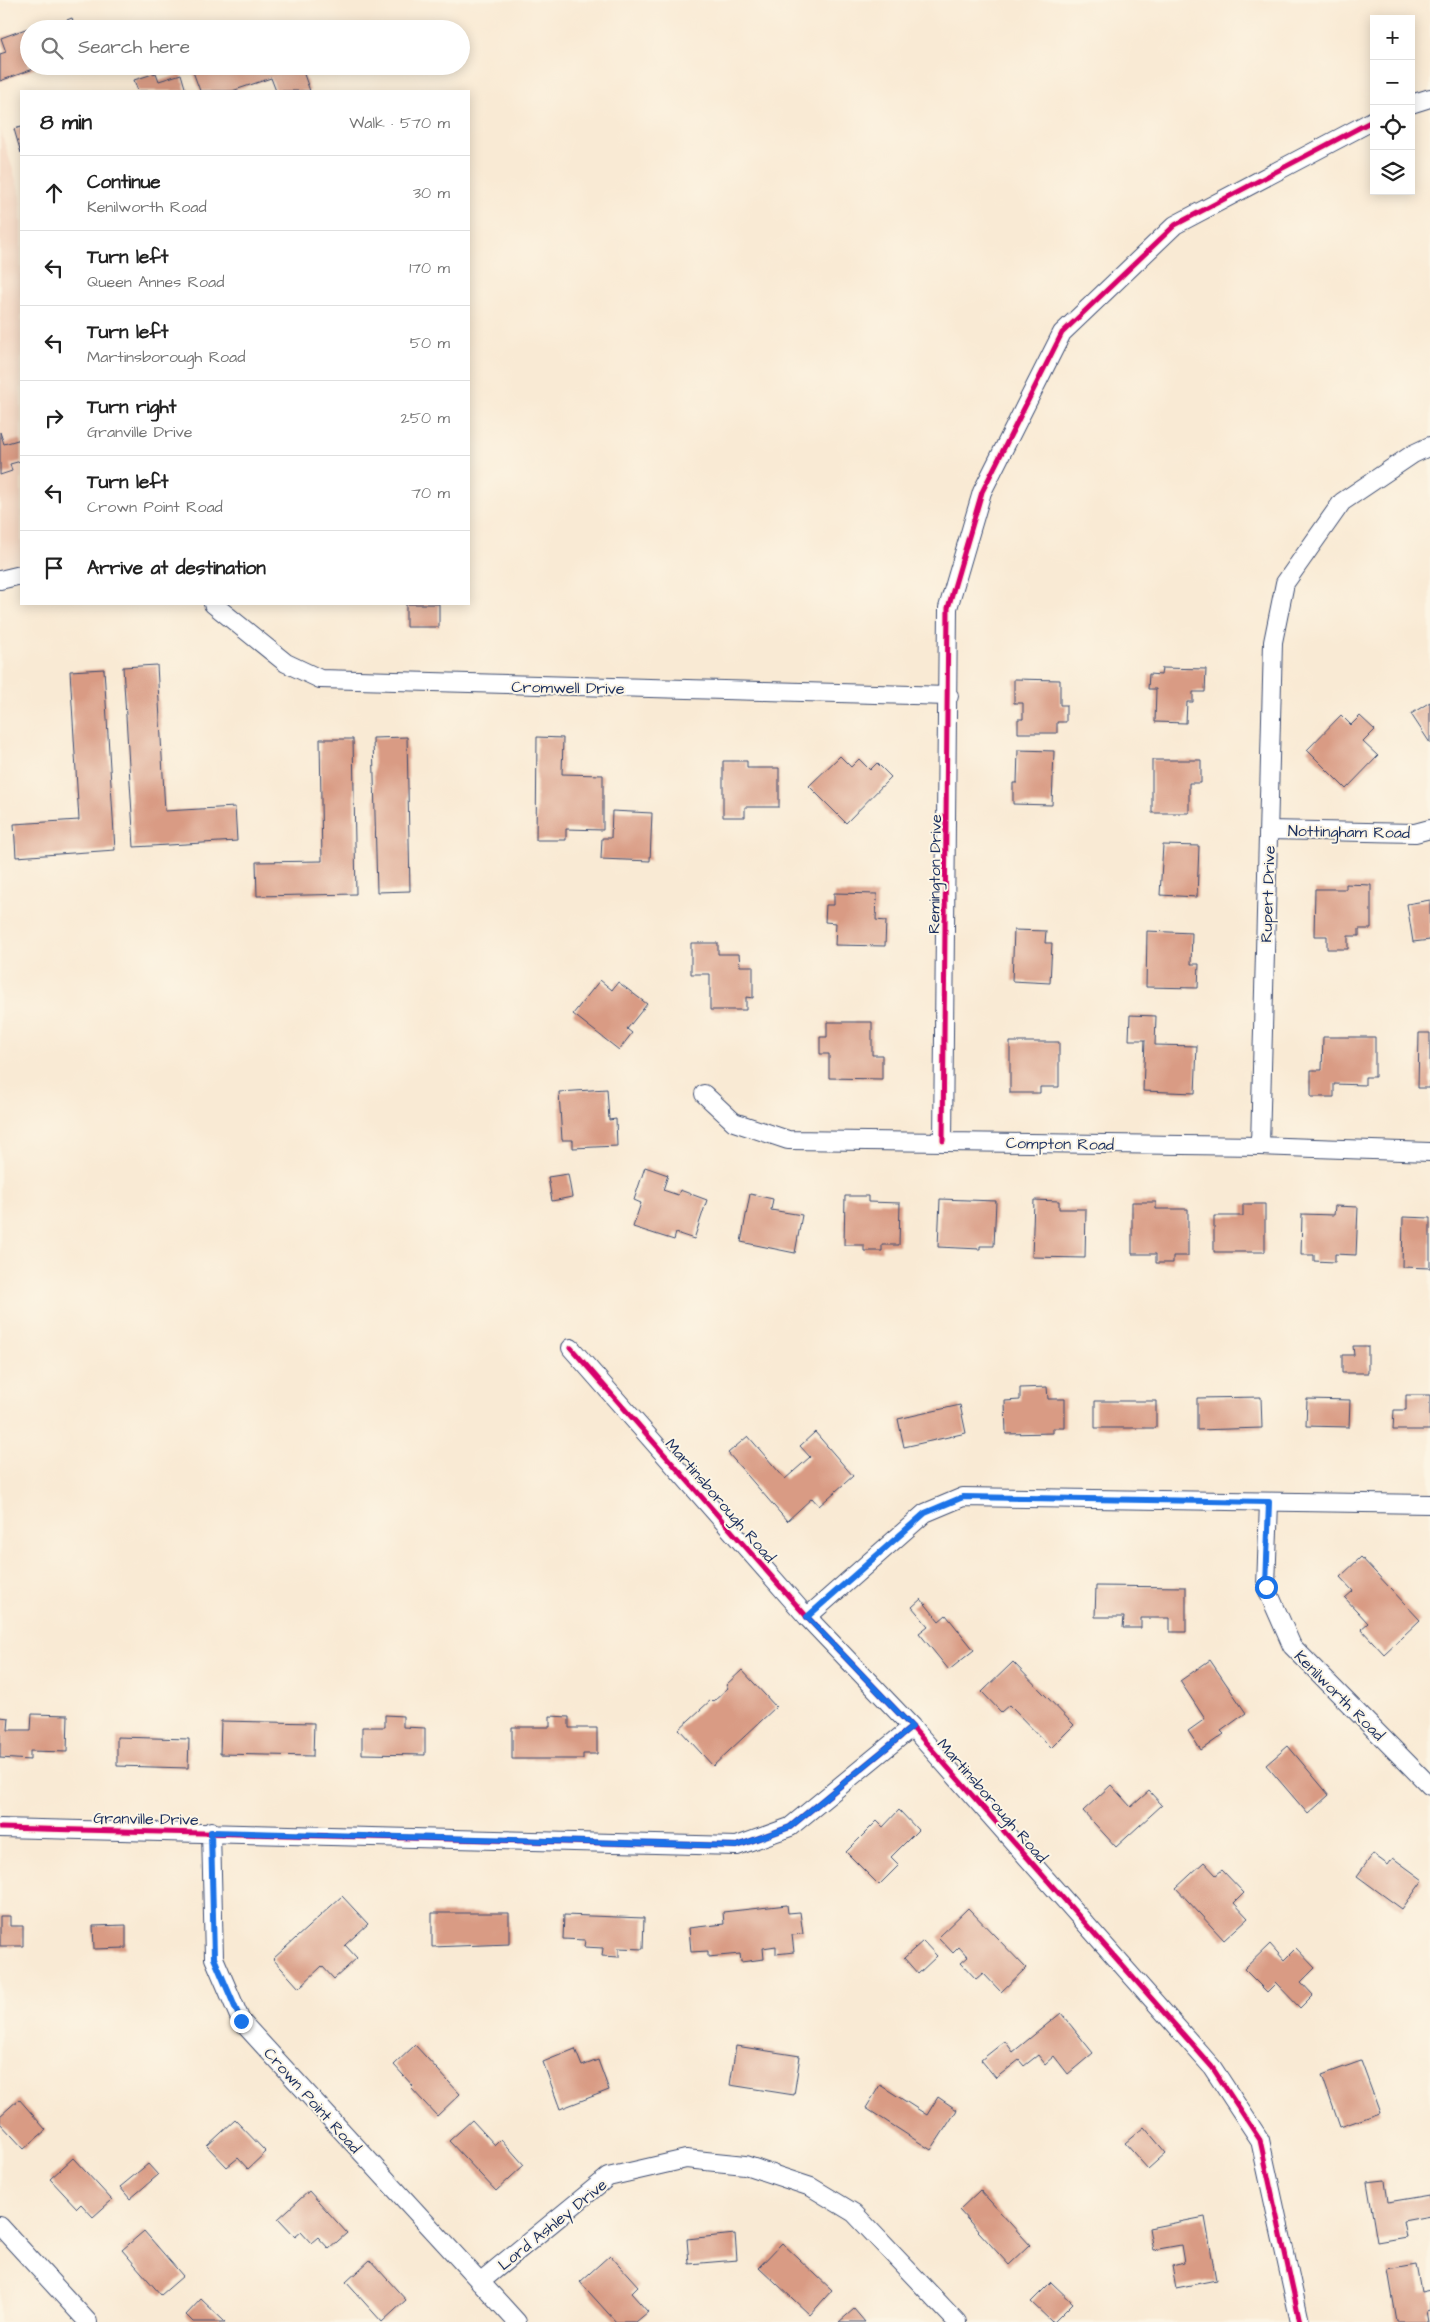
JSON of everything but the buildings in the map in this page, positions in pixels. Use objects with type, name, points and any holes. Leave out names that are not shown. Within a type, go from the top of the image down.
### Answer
[{"type":"street","points":[[1415,103],[1430,98]]},
{"type":"street","name":"Remington Drive","points":[[943,1141],[949,696],[948,608],[982,492],[1062,333],[1175,225],[1370,122]]},
{"type":"street","name":"Rupert Drive","points":[[1260,1146],[1273,642],[1284,583],[1342,502],[1414,454],[1430,446]]},
{"type":"street","points":[[0,580],[20,575]]},
{"type":"street","name":"Cromwell Drive","points":[[218,605],[286,663],[320,679],[949,696]]},
{"type":"street","name":"Nottingham Road","points":[[1269,830],[1415,833],[1430,829]]},
{"type":"street","name":"Compton Road","points":[[704,1094],[734,1122],[788,1140],[1260,1146],[1430,1152]]},
{"type":"street","name":"Martinsborough Road","points":[[571,1348],[807,1617],[912,1727],[1212,2067],[1260,2140],[1300,2322]]},
{"type":"street","points":[[807,1617],[925,1513],[963,1497],[1430,1504]]},
{"type":"street","name":"Kenilworth Road","points":[[1269,1502],[1266,1587],[1292,1646],[1430,1786]]},
{"type":"street","name":"Granville Drive","points":[[0,1828],[737,1846],[790,1827],[912,1727]]},
{"type":"street","name":"Crown Point Road","points":[[211,1832],[214,1958],[241,2021],[517,2322]]},
{"type":"street","name":"Lord Ashley Drive","points":[[480,2282],[608,2177],[686,2159],[745,2165],[812,2187],[854,2214],[957,2322]]},
{"type":"street","points":[[0,2226],[88,2322]]},
{"type":"shaded area","points":[[0,128],[20,193],[20,575],[0,580]]},
{"type":"cycle path","points":[[943,1141],[948,608],[982,492],[1062,333],[1175,225],[1370,122]]},
{"type":"cycle path","points":[[571,1348],[807,1617],[912,1727],[1212,2067],[1260,2140],[1300,2322]]},
{"type":"cycle path","points":[[0,1828],[737,1846],[790,1827],[912,1727]]},
{"type":"route","points":[[241,2021],[214,1958],[211,1832],[737,1846],[790,1827],[912,1727],[807,1617],[925,1513],[963,1497],[1269,1502],[1266,1587]]}]
